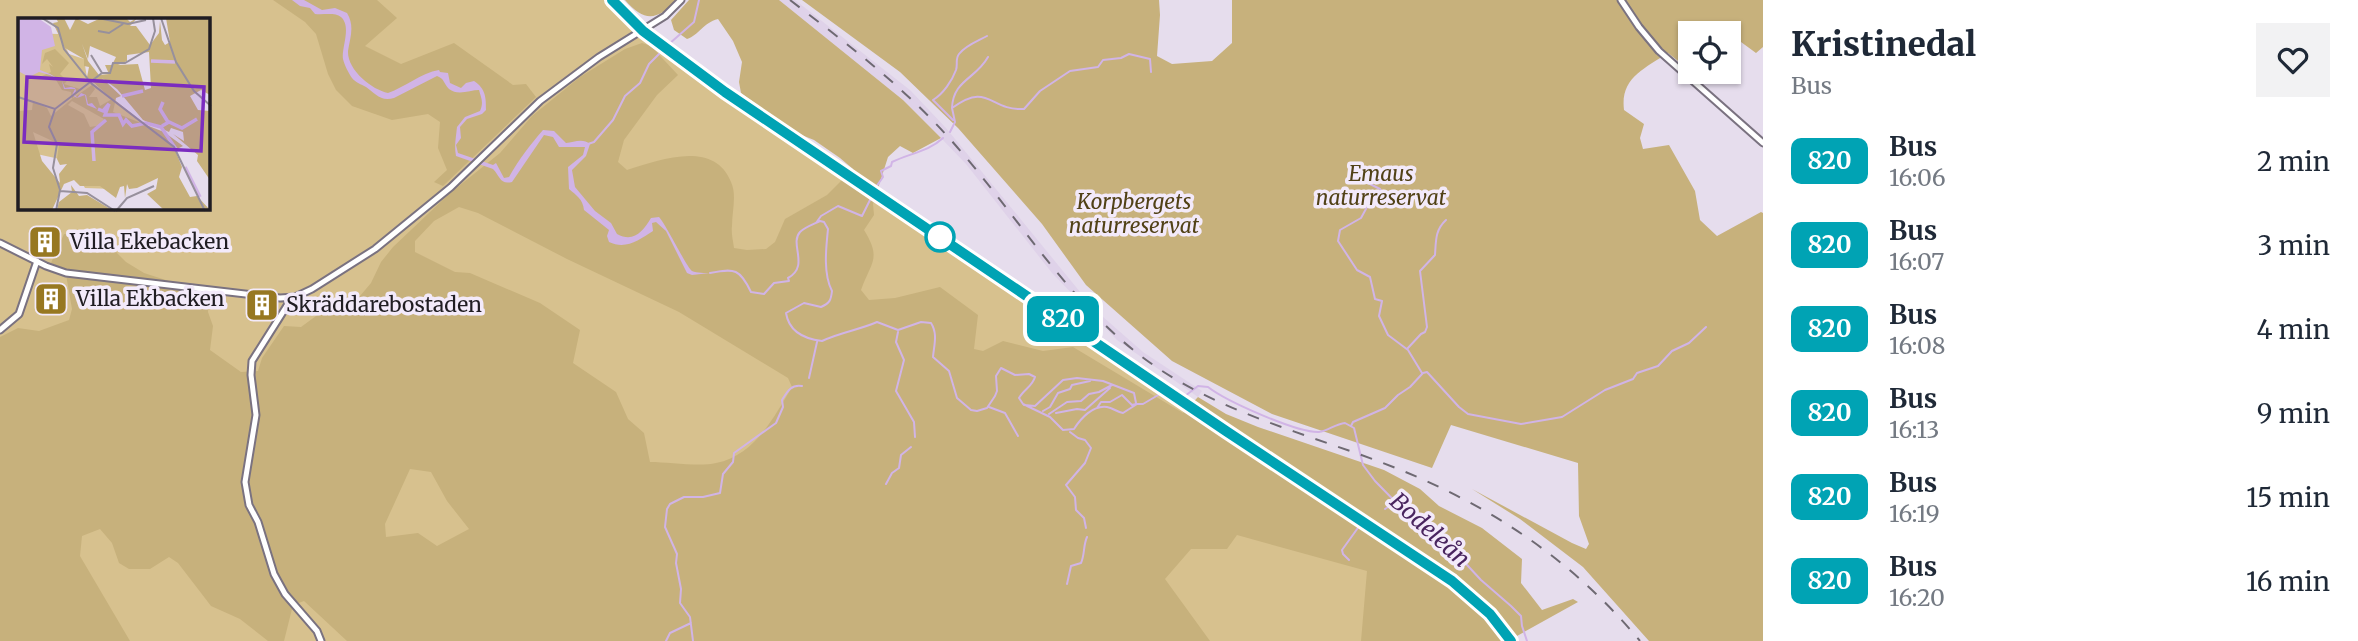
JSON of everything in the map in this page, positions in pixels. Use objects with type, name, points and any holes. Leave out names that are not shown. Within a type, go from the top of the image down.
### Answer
[{"type":"street","points":[[612,0],[643,31],[725,92],[1452,581],[1490,614],[1509,639]]},
{"type":"street","points":[[0,243],[66,273],[288,299],[312,289],[374,249],[451,187],[540,101],[570,78],[665,16],[681,0]]},
{"type":"street","points":[[1621,0],[1659,51],[1763,143]]},
{"type":"street","points":[[0,330],[19,314],[37,261]]},
{"type":"street","points":[[288,299],[288,304],[252,361],[251,375],[257,415],[245,482],[249,505],[262,533],[274,574],[285,594],[317,631],[321,641]]},
{"type":"shaded area","points":[[0,0],[612,0],[632,22],[825,162],[1462,593],[1498,641],[0,641]]},
{"type":"shaded area","points":[[292,0],[304,0],[322,10],[335,8],[347,13],[351,27],[348,51],[352,65],[362,78],[382,91],[388,93],[439,70],[448,73],[450,83],[461,88],[474,81],[478,84],[484,94],[486,110],[467,119],[460,127],[461,138],[456,145],[458,153],[493,165],[496,163],[504,178],[509,177],[543,130],[554,131],[566,143],[587,142],[590,144],[586,156],[572,170],[575,187],[595,211],[611,223],[617,234],[628,237],[641,231],[651,218],[659,217],[692,271],[710,273],[692,275],[687,273],[666,231],[656,222],[652,223],[653,231],[632,243],[621,245],[609,242],[609,230],[584,210],[581,200],[569,189],[568,167],[583,155],[585,147],[559,147],[553,137],[544,135],[512,182],[508,183],[493,169],[456,156],[455,145],[457,127],[465,117],[480,111],[482,103],[479,90],[453,91],[437,76],[394,98],[381,98],[355,81],[347,69],[343,54],[346,26],[341,17],[315,14],[310,8],[300,6]]},
{"type":"shaded area","points":[[779,0],[795,0],[910,90],[946,128],[1094,309],[1143,352],[1202,391],[1198,397],[1117,340],[1052,273],[966,164],[941,138],[903,100]]},
{"type":"green space","points":[[273,0],[377,0],[397,18],[365,46],[401,64],[454,43],[513,85],[526,84],[536,97],[443,186],[434,182],[447,170],[438,148],[440,122],[428,114],[392,120],[352,106],[336,90],[328,74],[316,34],[305,22]]},
{"type":"green space","points":[[625,0],[678,0],[664,12],[651,16],[639,13]]},
{"type":"green space","points":[[689,0],[779,0],[903,100],[941,138],[913,153],[900,146],[888,157],[873,204],[874,215],[864,230],[874,254],[861,290],[869,300],[895,298],[940,287],[978,315],[974,349],[983,351],[1003,341],[1043,351],[1073,347],[1183,413],[1198,397],[1226,414],[1258,427],[1384,470],[1420,489],[1439,506],[1482,528],[1522,559],[1521,583],[1542,610],[1573,599],[1578,602],[1508,641],[1361,641],[1367,571],[1237,535],[1227,549],[1191,549],[1165,579],[1210,641],[347,641],[304,601],[293,605],[284,641],[268,641],[240,619],[211,606],[178,563],[169,557],[150,569],[129,569],[119,563],[112,543],[100,529],[82,536],[80,556],[130,641],[0,641],[0,337],[18,328],[39,331],[69,320],[72,309],[65,269],[51,263],[64,234],[101,237],[126,262],[144,273],[175,283],[183,291],[209,295],[208,312],[213,326],[210,350],[241,372],[258,371],[262,358],[284,326],[301,327],[342,297],[360,296],[393,247],[449,194],[500,153],[532,116],[580,77],[625,49],[642,43],[651,46],[678,75],[657,95],[624,140],[618,162],[627,170],[685,156],[712,161],[723,169],[733,187],[734,248],[766,249],[775,242],[785,219],[827,195],[853,169],[814,140],[794,132],[741,93],[739,82],[742,62],[733,41],[718,19],[687,39],[674,30],[671,20]],"holes":[[[459,207],[478,213],[679,312],[788,378],[792,387],[762,433],[742,452],[730,459],[701,465],[650,462],[644,433],[628,419],[616,392],[573,363],[580,330],[540,303],[470,273],[455,272],[415,252],[415,241],[434,221]],[[410,469],[431,472],[447,501],[469,529],[437,546],[418,533],[386,537],[385,524]]]},
{"type":"green space","points":[[802,0],[1159,0],[1157,56],[1172,64],[1212,61],[1232,43],[1232,0],[1763,0],[1763,47],[1756,53],[1741,42],[1741,21],[1678,21],[1678,61],[1668,53],[1642,70],[1626,90],[1624,110],[1644,124],[1640,138],[1643,149],[1669,145],[1695,191],[1700,220],[1717,236],[1763,213],[1763,641],[1649,641],[1583,567],[1520,519],[1472,489],[1586,549],[1589,544],[1579,516],[1578,463],[1451,425],[1432,468],[1272,414],[1172,361],[1086,285],[1042,224],[958,128],[900,72]]},
{"type":"waterway","points":[[669,44],[694,22],[699,0]]},
{"type":"waterway","points":[[953,120],[933,100],[944,91],[952,78],[959,54],[987,36]]},
{"type":"waterway","points":[[588,144],[594,142],[613,120],[625,96],[640,83],[649,64],[661,52]]},
{"type":"waterway","points":[[950,132],[955,122],[952,108],[974,97],[1024,109],[1040,91],[1070,71],[1098,67],[1103,60],[1129,54],[1150,59],[1151,72]]},
{"type":"waterway","points":[[952,108],[956,91],[988,57]]},
{"type":"waterway","points":[[876,187],[883,177],[881,171],[891,166],[892,162],[925,149],[943,138]]},
{"type":"waterway","points":[[1358,178],[1380,189],[1385,198],[1382,203],[1367,207],[1361,218],[1340,230],[1338,241],[1357,270],[1370,277],[1375,299],[1382,301],[1379,316],[1388,335],[1408,350],[1422,373]]},
{"type":"waterway","points":[[816,223],[821,216],[838,206],[862,216],[871,198]]},
{"type":"waterway","points":[[1407,349],[1427,327],[1420,271],[1435,255],[1438,232],[1446,220]]},
{"type":"waterway","name":"Bodeleån","points":[[710,273],[736,272],[751,292],[764,294],[774,283],[789,281],[788,278],[798,267],[797,237],[800,232],[820,221],[824,222],[828,229],[826,261],[827,277],[832,291],[830,299],[821,307],[804,303],[786,313],[790,325],[804,336],[822,341],[877,322],[898,330],[921,322],[931,323],[935,335],[933,357],[949,371],[957,398],[971,410],[987,408],[997,391],[996,376],[1001,368],[1015,375],[1029,374],[1035,377],[1034,380],[1019,398],[1023,404],[1050,417],[1063,430],[1074,429],[1084,417],[1097,408],[1107,407],[1123,413],[1165,391]]},
{"type":"waterway","points":[[1351,426],[1353,422],[1385,408],[1427,372],[1468,414],[1521,424],[1562,417],[1605,390],[1633,379],[1637,373],[1658,366],[1672,351],[1689,343],[1706,327]]},
{"type":"waterway","points":[[898,332],[896,342],[904,360],[896,391],[914,422],[915,437]]},
{"type":"waterway","points":[[809,378],[817,342]]},
{"type":"waterway","points":[[1024,405],[1035,406],[1063,380],[1077,378],[1103,381],[1134,393],[1136,403]]},
{"type":"waterway","points":[[1043,411],[1050,407],[1058,393],[1070,389],[1072,385],[1090,381]]},
{"type":"waterway","points":[[1049,414],[1067,402],[1081,401],[1089,394],[1112,385]]},
{"type":"waterway","points":[[693,641],[690,617],[680,603],[677,554],[665,527],[667,509],[670,504],[684,497],[720,493],[723,474],[733,462],[734,453],[776,423],[786,394],[792,387],[802,386]]},
{"type":"waterway","name":"Bodeleån","points":[[1170,389],[1173,388],[1185,396],[1198,386],[1208,387],[1262,415],[1309,431],[1319,432],[1345,423],[1354,428],[1363,465],[1375,481],[1420,527],[1442,538],[1481,580],[1521,616],[1527,641]]},
{"type":"waterway","points":[[1056,413],[1085,410],[1110,388]]},
{"type":"waterway","points":[[1097,408],[1101,402],[1110,402],[1122,395],[1132,405],[1136,404]]},
{"type":"waterway","points":[[989,407],[1005,413],[1018,436]]},
{"type":"waterway","points":[[1070,432],[1085,440],[1091,448],[1085,463],[1066,485],[1075,497],[1076,510],[1084,518],[1086,528]]},
{"type":"waterway","points":[[886,484],[892,473],[899,468],[901,455],[911,447]]},
{"type":"waterway","points":[[1385,509],[1395,502]]},
{"type":"waterway","points":[[1349,560],[1342,550],[1360,525]]},
{"type":"waterway","points":[[1067,584],[1071,566],[1081,563],[1087,537]]},
{"type":"waterway","points":[[666,641],[670,633],[691,623]]},
{"type":"railway","points":[[790,0],[919,106],[957,147],[1070,288],[1121,339],[1149,362],[1204,395],[1233,408],[1420,478],[1491,514],[1524,535],[1585,583],[1640,641]]},
{"type":"bus line","name":"820","points":[[612,0],[643,31],[725,92],[1452,581],[1490,614],[1511,641]]},
{"type":"place","name":"Villa Ekebacken","points":[[45,242]]},
{"type":"place","name":"Villa Ekbacken","points":[[51,299]]},
{"type":"place","name":"Skräddarebostaden","points":[[262,305]]},
{"type":"park label","name":"Emaus naturreservat","points":[[1381,186]]},
{"type":"park label","name":"Korpbergets naturreservat","points":[[1134,214]]}]
